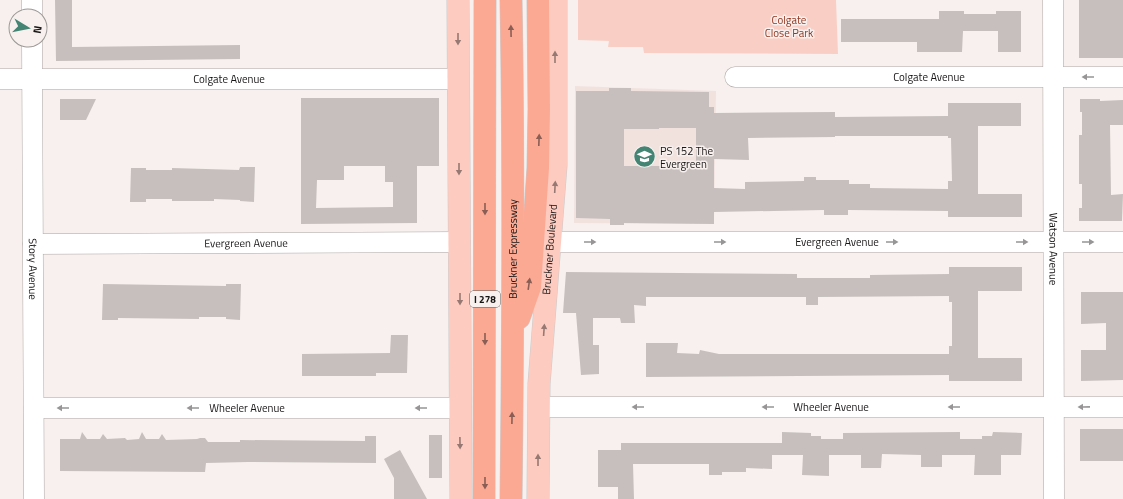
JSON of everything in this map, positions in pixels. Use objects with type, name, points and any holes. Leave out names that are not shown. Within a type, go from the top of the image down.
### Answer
[{"type":"highway","name":"I 278","points":[[484,499],[485,0]]},
{"type":"highway","name":"Bruckner Expressway","points":[[511,0],[513,98],[511,499]]},
{"type":"highway","points":[[513,334],[530,287],[539,139],[538,0]]},
{"type":"main road","points":[[458,0],[461,499]]},
{"type":"main road","name":"Bruckner Boulevard","points":[[538,499],[539,407],[556,165],[556,0]]},
{"type":"street","name":"Watson Avenue","points":[[1053,0],[1054,499]]},
{"type":"street","name":"Story Avenue","points":[[32,48],[34,499]]},
{"type":"street","name":"Colgate Avenue","points":[[735,77],[1123,77]]},
{"type":"street","name":"Colgate Avenue","points":[[0,80],[459,79]]},
{"type":"street","name":"Evergreen Avenue","points":[[33,244],[460,242]]},
{"type":"street","name":"Evergreen Avenue","points":[[551,242],[1123,242]]},
{"type":"street","name":"Wheeler Avenue","points":[[539,407],[1123,407]]},
{"type":"street","name":"Wheeler Avenue","points":[[34,408],[460,408]]},
{"type":"shaded area","name":"PS 152 The Evergreen","points":[[575,86],[716,91],[714,224],[574,223]]},
{"type":"green space","name":"Colgate Close Park","points":[[578,0],[836,0],[838,54],[644,53],[643,47],[608,47],[609,41],[578,40]]},
{"type":"building","points":[[55,0],[72,0],[72,47],[240,45],[240,59],[56,61]]},
{"type":"building","points":[[1079,0],[1123,0],[1123,58],[1079,58]]},
{"type":"building","points":[[939,11],[964,11],[964,14],[996,14],[996,11],[1021,11],[1021,52],[998,52],[998,31],[963,31],[962,52],[917,52],[917,42],[841,42],[841,19],[939,19]]},
{"type":"building","points":[[609,88],[631,88],[631,91],[709,92],[709,107],[714,107],[714,113],[835,112],[835,117],[948,116],[948,103],[1021,103],[1021,126],[978,126],[978,194],[1022,194],[1022,217],[948,217],[948,211],[848,210],[848,215],[824,215],[824,210],[714,212],[714,224],[624,223],[624,225],[610,225],[610,219],[576,218],[576,91],[609,91]],"holes":[[[696,128],[696,166],[624,166],[624,129]],[[948,136],[948,138],[951,138],[952,181],[948,181],[948,189],[870,188],[870,184],[849,184],[849,180],[816,180],[816,177],[804,177],[804,181],[745,182],[745,189],[714,188],[714,159],[749,160],[748,138]]]},
{"type":"building","points":[[301,98],[439,98],[439,166],[417,166],[417,223],[301,224]],"holes":[[[344,166],[385,166],[385,182],[393,182],[393,207],[316,208],[317,180],[344,180]]]},
{"type":"building","points":[[60,99],[96,99],[86,120],[60,120]]},
{"type":"building","points":[[1080,99],[1100,99],[1100,101],[1123,100],[1123,125],[1110,125],[1111,195],[1123,194],[1122,221],[1079,221],[1079,208],[1082,208],[1082,184],[1079,184],[1079,135],[1082,135],[1082,112],[1080,112]]},
{"type":"building","points":[[240,167],[255,167],[254,202],[214,199],[214,201],[172,201],[172,199],[146,199],[146,202],[130,202],[131,168],[146,168],[146,170],[172,170],[172,168],[239,170]]},
{"type":"building","points":[[949,267],[1022,267],[1022,291],[978,291],[978,358],[1022,358],[1022,381],[949,381],[949,375],[646,377],[646,343],[678,343],[677,353],[699,354],[700,350],[719,354],[949,354],[949,346],[952,346],[952,302],[949,302],[949,296],[818,297],[818,305],[806,305],[806,297],[646,297],[646,306],[634,305],[635,323],[621,323],[620,318],[593,318],[593,345],[599,345],[599,374],[581,375],[576,313],[563,313],[566,272],[797,274],[797,278],[870,278],[870,275],[949,274]]},
{"type":"building","points":[[103,284],[226,286],[226,284],[241,284],[240,320],[226,319],[226,317],[199,317],[199,319],[118,318],[118,320],[102,320]]},
{"type":"building","points":[[1081,292],[1123,292],[1123,380],[1081,381],[1081,350],[1106,350],[1106,323],[1081,324]]},
{"type":"building","points":[[391,335],[408,335],[407,373],[376,373],[376,376],[302,376],[302,354],[390,353]]},
{"type":"building","points":[[1080,429],[1123,429],[1123,461],[1080,461]]},
{"type":"building","points":[[82,432],[87,439],[100,439],[103,434],[107,439],[139,439],[142,432],[146,439],[159,439],[162,434],[166,440],[205,438],[208,442],[240,442],[240,440],[365,441],[365,436],[376,436],[376,463],[206,463],[205,472],[60,471],[60,439],[80,439]]},
{"type":"building","points":[[782,432],[811,433],[811,436],[821,436],[821,439],[843,439],[843,433],[960,432],[960,439],[982,439],[982,436],[992,436],[993,432],[1022,433],[1021,455],[1001,455],[1001,475],[974,475],[975,455],[942,455],[942,467],[921,467],[921,455],[882,454],[881,468],[861,468],[861,455],[829,455],[829,476],[802,475],[803,455],[772,455],[772,469],[746,468],[746,472],[722,472],[722,475],[709,475],[709,464],[633,464],[634,499],[618,499],[618,487],[598,487],[598,450],[621,450],[621,443],[782,443]]},
{"type":"building","points":[[429,435],[442,435],[442,478],[429,478]]},
{"type":"building","points":[[400,450],[427,499],[394,499],[394,478],[384,459]]},
{"type":"place","name":"PS 152 The Evergreen","points":[[645,157]]}]
